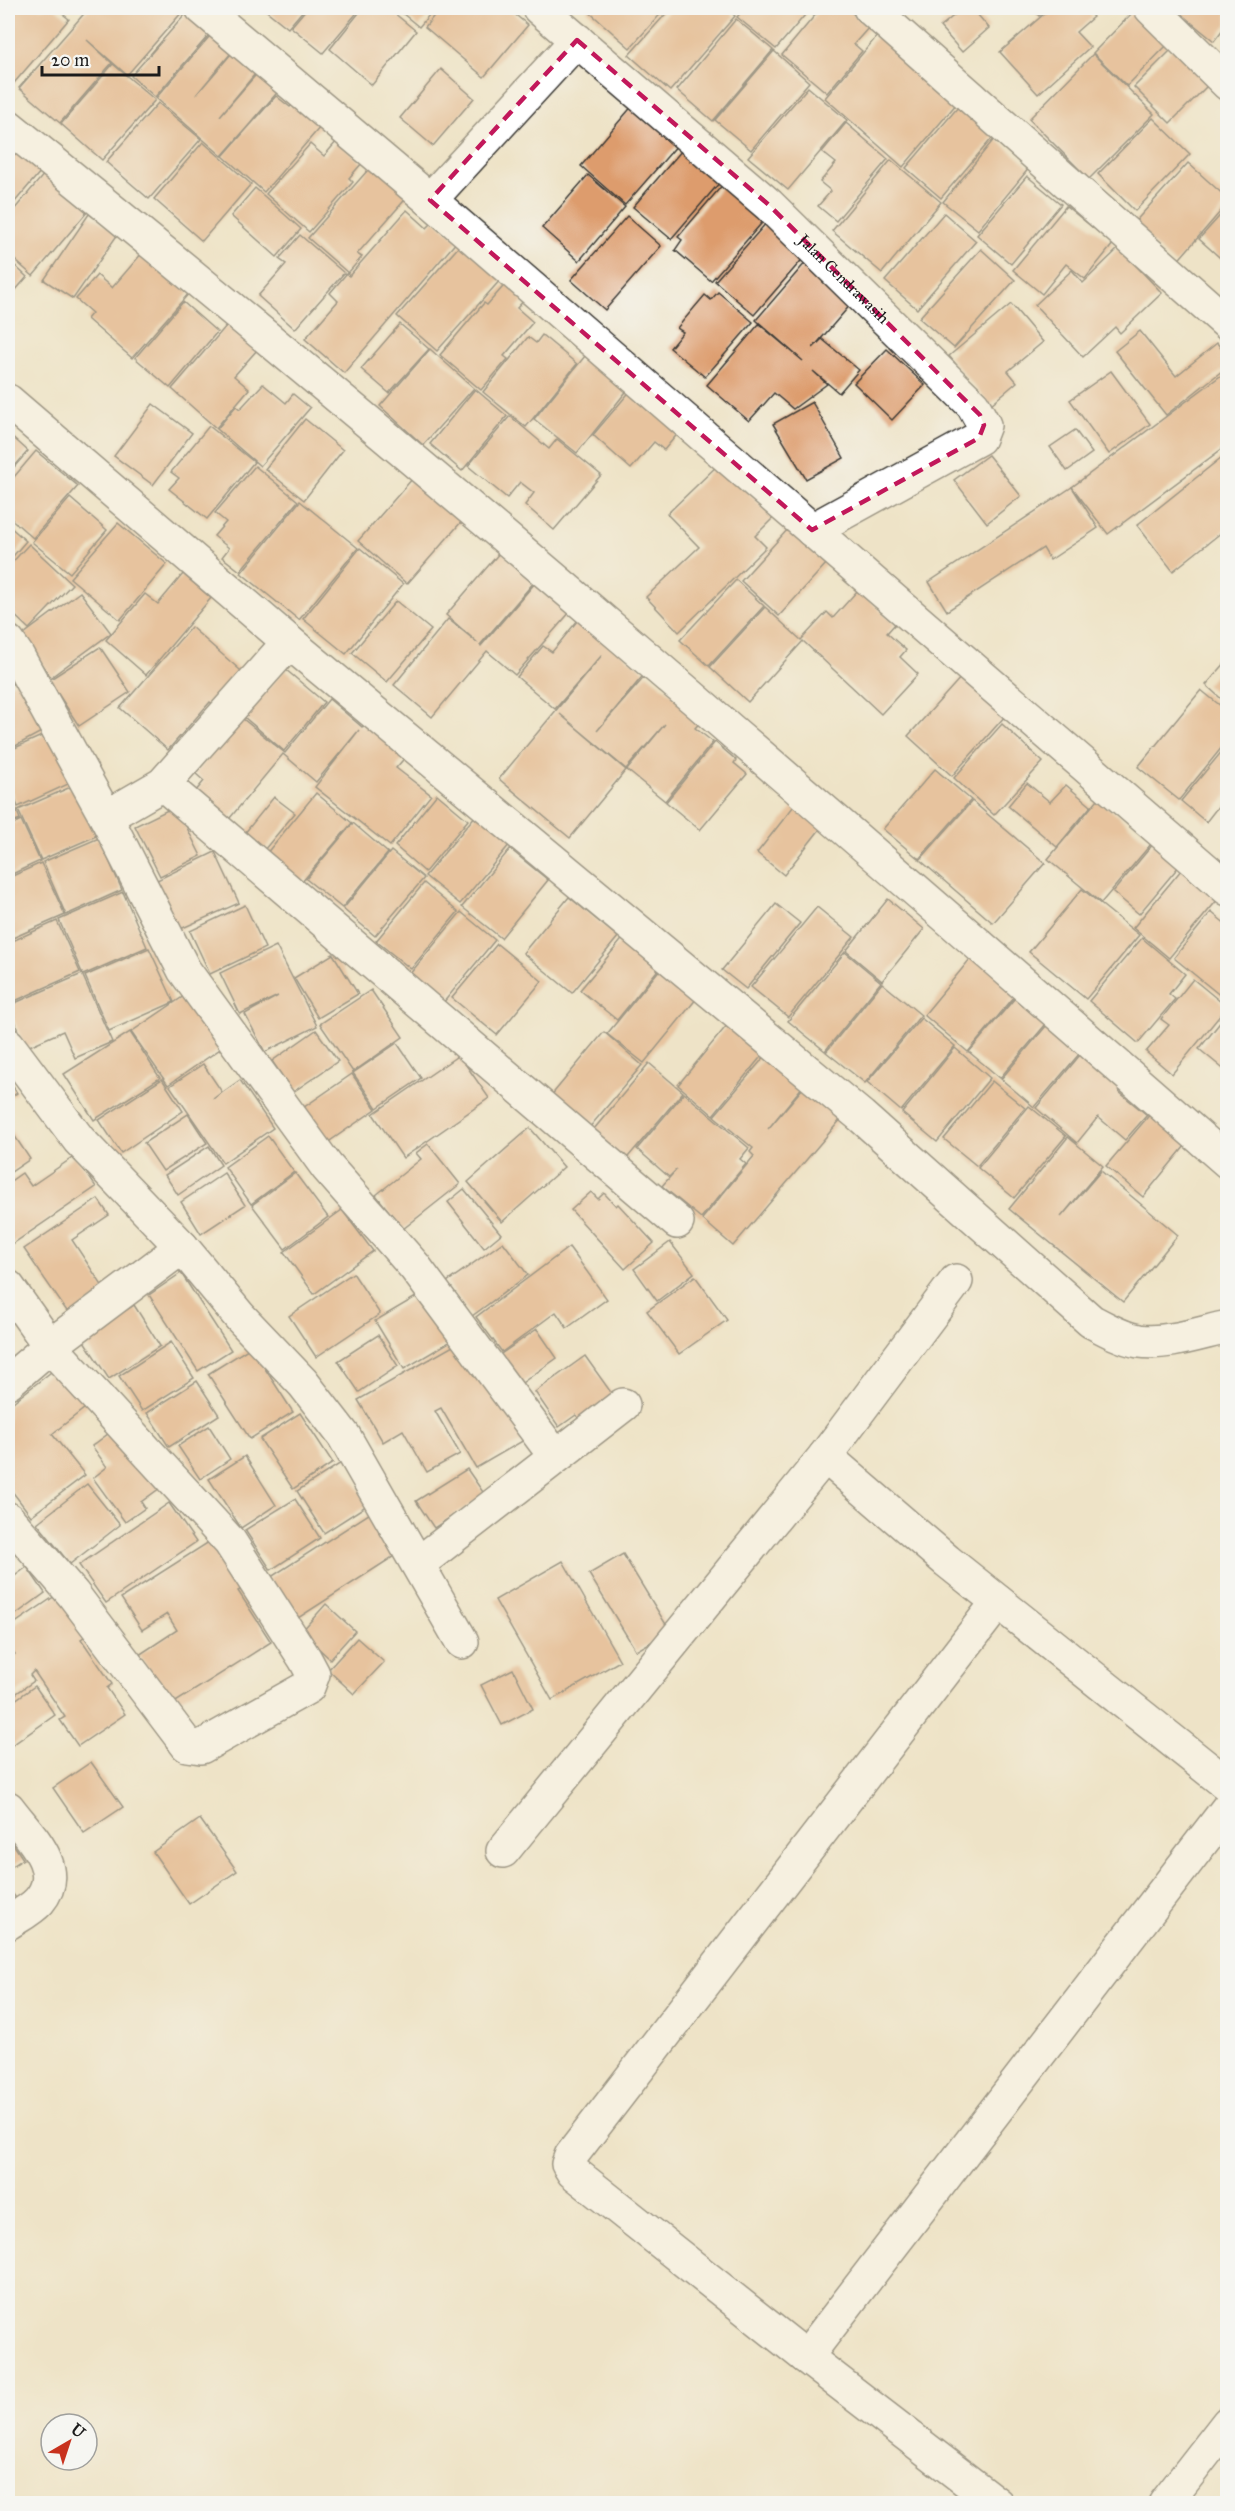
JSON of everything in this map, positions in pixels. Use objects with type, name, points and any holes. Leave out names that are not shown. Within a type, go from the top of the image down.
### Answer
[{"type":"street","points":[[202,8],[430,200],[1227,888]]},
{"type":"street","name":"Jalan Cendrawasih","points":[[539,8],[770,205],[948,380],[980,415],[984,425],[978,438],[812,530]]},
{"type":"street","points":[[870,8],[1227,324]]},
{"type":"street","points":[[1151,8],[1227,84]]},
{"type":"street","points":[[430,200],[578,40]]},
{"type":"street","points":[[8,126],[182,266],[776,767],[1227,1162]]},
{"type":"street","points":[[8,401],[289,642],[861,1116],[1091,1321],[1116,1334],[1139,1341],[1160,1340],[1227,1327]]},
{"type":"street","points":[[8,642],[18,656],[106,817],[184,970],[224,1029],[327,1167],[415,1267],[555,1456]]},
{"type":"street","points":[[106,817],[163,784],[289,642]]},
{"type":"street","points":[[163,784],[677,1221]]},
{"type":"street","points":[[8,1045],[79,1140],[182,1247],[240,1317],[303,1383],[344,1436],[462,1642]]},
{"type":"street","points":[[8,1382],[50,1346],[182,1247]]},
{"type":"street","points":[[503,1851],[825,1456],[956,1281]]},
{"type":"street","points":[[8,1287],[50,1346],[230,1542],[305,1659],[313,1674],[308,1687],[201,1747],[187,1745],[74,1594],[8,1519]]},
{"type":"street","points":[[418,1564],[623,1405]]},
{"type":"street","points":[[825,1456],[947,1562],[1227,1785]]},
{"type":"street","points":[[997,2504],[573,2172],[568,2164],[579,2146],[998,1602]]},
{"type":"street","points":[[8,1808],[46,1858],[50,1872],[39,1902],[8,1923]]},
{"type":"street","points":[[807,2357],[1227,1808]]},
{"type":"street","points":[[1165,2504],[1227,2423]]},
{"type":"highlighted area","points":[[577,40],[769,205],[980,415],[984,425],[979,438],[812,530],[430,200]]},
{"type":"building","points":[[8,8],[55,8],[69,19],[8,90]]},
{"type":"building","points":[[89,8],[179,8],[183,11],[127,75],[87,40],[112,63],[60,123],[19,88]]},
{"type":"building","points":[[191,8],[215,28],[155,97],[131,76]]},
{"type":"building","points":[[263,8],[305,8],[288,28]]},
{"type":"building","points":[[307,8],[361,8],[323,53],[291,27]]},
{"type":"building","points":[[363,8],[388,8],[416,31],[372,85],[330,49]]},
{"type":"building","points":[[396,8],[435,8],[419,27]]},
{"type":"building","points":[[440,8],[507,8],[528,25],[484,77],[425,27]]},
{"type":"building","points":[[589,8],[666,8],[630,48],[587,10]]},
{"type":"building","points":[[671,8],[733,8],[730,11],[735,16],[670,91],[629,55]]},
{"type":"building","points":[[745,8],[811,8],[776,49],[737,17]]},
{"type":"building","points":[[821,8],[836,8],[840,11],[846,8],[869,27],[854,44],[862,51],[827,93],[782,55]]},
{"type":"building","points":[[963,8],[972,8],[989,28],[962,52],[940,27]]},
{"type":"building","points":[[1032,8],[1049,8],[1039,16]]},
{"type":"building","points":[[1051,8],[1085,8],[1093,17],[1076,32],[1090,47],[1038,94],[1000,52]]},
{"type":"building","points":[[1179,8],[1227,8],[1227,24],[1214,41],[1176,10]]},
{"type":"building","points":[[1135,10],[1169,43],[1127,86],[1093,53]]},
{"type":"building","points":[[736,19],[773,50],[713,121],[677,90]]},
{"type":"building","points":[[216,29],[236,47],[196,95],[237,47],[260,68],[220,116],[261,69],[282,87],[222,156],[156,98]]},
{"type":"building","points":[[878,35],[957,103],[903,167],[825,98]]},
{"type":"building","points":[[1178,43],[1214,79],[1170,123],[1134,87]]},
{"type":"building","points":[[774,51],[809,82],[751,150],[715,120]]},
{"type":"building","points":[[1093,54],[1154,114],[1089,179],[1029,119]]},
{"type":"building","points":[[113,64],[155,100],[102,160],[61,124]]},
{"type":"building","points":[[441,69],[474,98],[433,146],[400,118]]},
{"type":"building","points":[[808,87],[847,120],[788,190],[748,157]]},
{"type":"building","points":[[276,96],[290,107],[300,96],[327,119],[264,192],[223,156]]},
{"type":"building","points":[[158,103],[201,139],[149,199],[106,162]]},
{"type":"building","points":[[634,104],[679,143],[625,205],[581,166]]},
{"type":"building","points":[[959,106],[994,136],[941,198],[906,168]]},
{"type":"building","points":[[1153,118],[1190,154],[1135,211],[1098,174]]},
{"type":"building","points":[[846,123],[888,159],[836,221],[818,206],[831,191],[820,182],[836,163],[822,152]]},
{"type":"building","points":[[8,133],[46,165],[8,210]]},
{"type":"building","points":[[995,138],[1030,167],[978,230],[943,202]]},
{"type":"building","points":[[337,141],[362,163],[349,178],[353,182],[309,232],[266,194],[310,144],[324,156]]},
{"type":"building","points":[[203,142],[251,184],[202,241],[154,199]]},
{"type":"building","points":[[683,149],[721,181],[671,239],[633,207]]},
{"type":"building","points":[[891,160],[941,202],[882,273],[832,231]]},
{"type":"building","points":[[375,162],[410,194],[357,254],[362,257],[348,273],[308,238]]},
{"type":"building","points":[[1188,163],[1227,198],[1227,204],[1175,264],[1132,225]]},
{"type":"building","points":[[50,167],[93,205],[33,276],[8,254],[8,217]]},
{"type":"building","points":[[588,175],[625,207],[579,261],[542,228]]},
{"type":"building","points":[[1027,176],[1061,204],[1011,264],[977,235]]},
{"type":"building","points":[[725,182],[767,217],[711,281],[675,250],[682,240],[678,237]]},
{"type":"building","points":[[255,188],[301,229],[277,257],[231,216]]},
{"type":"building","points":[[1066,206],[1113,244],[1085,279],[1066,264],[1042,294],[1013,270]]},
{"type":"building","points":[[1227,208],[1227,264],[1199,239]]},
{"type":"building","points":[[407,210],[427,228],[435,220],[458,240],[344,373],[305,339],[338,301],[330,293],[347,273],[349,276]]},
{"type":"building","points":[[944,213],[976,241],[917,309],[885,281]]},
{"type":"building","points":[[89,214],[118,234],[73,299],[44,280]]},
{"type":"building","points":[[627,216],[661,246],[605,310],[571,280]]},
{"type":"building","points":[[768,221],[806,255],[754,315],[715,281]]},
{"type":"building","points":[[300,235],[344,273],[295,329],[258,296],[286,264],[279,259]]},
{"type":"building","points":[[462,243],[502,278],[437,351],[397,316]]},
{"type":"building","points":[[1119,248],[1162,293],[1120,333],[1115,327],[1083,357],[1035,305],[1072,270],[1083,283]]},
{"type":"building","points":[[981,249],[1015,280],[954,348],[919,318]]},
{"type":"building","points":[[143,252],[190,292],[132,358],[87,319],[92,313],[76,299],[97,275],[112,288]]},
{"type":"building","points":[[8,259],[27,277],[8,299]]},
{"type":"building","points":[[806,262],[852,303],[813,348],[822,339],[859,370],[839,393],[813,371],[827,384],[793,409],[774,393],[749,421],[707,385],[759,324],[803,361],[756,320]]},
{"type":"building","points":[[509,280],[528,296],[517,308],[533,322],[504,356],[508,359],[481,390],[440,355],[484,303],[487,305]]},
{"type":"building","points":[[718,292],[753,322],[705,377],[670,348],[683,332],[677,328],[705,295],[711,300]]},
{"type":"building","points":[[183,302],[217,332],[170,388],[135,358]]},
{"type":"building","points":[[1011,304],[1043,342],[1008,371],[1017,382],[990,405],[949,356]]},
{"type":"building","points":[[400,324],[429,349],[389,393],[361,369]]},
{"type":"building","points":[[227,325],[257,350],[234,376],[249,389],[216,428],[172,389]]},
{"type":"building","points":[[1140,331],[1176,376],[1217,343],[1227,356],[1227,367],[1166,415],[1115,351]]},
{"type":"building","points":[[542,335],[577,364],[526,427],[483,392],[528,337],[536,343]]},
{"type":"building","points":[[430,349],[474,388],[423,445],[380,406]]},
{"type":"building","points":[[887,349],[925,385],[892,420],[854,383]]},
{"type":"building","points":[[585,356],[606,373],[633,383],[577,453],[534,419]]},
{"type":"building","points":[[1111,371],[1150,424],[1109,454],[1070,400]]},
{"type":"building","points":[[1227,371],[1227,445],[1108,534],[1072,487]]},
{"type":"building","points":[[263,384],[286,403],[293,394],[310,408],[260,466],[217,429],[236,406],[240,409]]},
{"type":"building","points":[[475,389],[507,416],[462,471],[430,444]]},
{"type":"building","points":[[632,389],[680,431],[664,450],[654,442],[631,469],[593,435]]},
{"type":"building","points":[[812,402],[844,458],[806,479],[773,424]]},
{"type":"building","points":[[153,404],[192,433],[153,485],[114,456]]},
{"type":"building","points":[[510,416],[549,449],[557,439],[601,475],[554,530],[525,505],[534,493],[520,482],[507,498],[468,466]]},
{"type":"building","points":[[305,419],[343,450],[304,500],[265,469]]},
{"type":"building","points":[[209,426],[254,462],[207,519],[169,489],[179,478],[171,472]]},
{"type":"building","points":[[1075,430],[1092,453],[1067,471],[1050,447]]},
{"type":"building","points":[[8,433],[28,451],[8,474]]},
{"type":"building","points":[[36,451],[78,486],[33,538],[8,516],[8,484]]},
{"type":"building","points":[[1227,453],[1227,528],[1173,571],[1137,525]]},
{"type":"building","points":[[988,455],[1021,496],[987,523],[954,480]]},
{"type":"building","points":[[720,463],[773,518],[755,536],[766,547],[679,632],[646,597],[699,547],[667,514]]},
{"type":"building","points":[[255,466],[298,501],[240,571],[222,557],[229,548],[214,536],[226,522],[215,513]]},
{"type":"building","points":[[413,478],[462,521],[407,584],[358,541]]},
{"type":"building","points":[[1072,487],[1098,528],[1050,560],[1043,548],[947,611],[929,582]]},
{"type":"building","points":[[70,498],[107,530],[70,573],[32,542]]},
{"type":"building","points":[[300,501],[358,548],[299,620],[241,573]]},
{"type":"building","points":[[118,523],[167,564],[120,620],[70,578]]},
{"type":"building","points":[[8,525],[26,541],[8,562]]},
{"type":"building","points":[[788,529],[826,564],[779,616],[741,581]]},
{"type":"building","points":[[29,544],[72,584],[29,629],[8,609],[8,567]]},
{"type":"building","points":[[360,548],[403,584],[346,654],[303,619]]},
{"type":"building","points":[[501,551],[535,581],[481,646],[536,582],[571,611],[515,675],[487,651],[432,717],[394,685],[448,619],[478,643],[446,615]]},
{"type":"building","points":[[183,574],[211,598],[146,675],[106,640],[145,594],[158,604]]},
{"type":"building","points":[[736,580],[764,606],[709,666],[680,640]]},
{"type":"building","points":[[858,590],[895,624],[887,633],[906,650],[900,657],[918,674],[881,714],[803,641],[748,702],[710,667],[765,607],[801,640],[827,612],[833,618]]},
{"type":"building","points":[[80,592],[111,633],[51,677],[20,637]]},
{"type":"building","points":[[396,601],[431,630],[387,682],[352,653]]},
{"type":"building","points":[[578,620],[646,672],[597,731],[647,674],[703,719],[695,728],[713,742],[665,801],[627,770],[665,724],[626,769],[560,714],[626,770],[570,838],[499,779],[602,655],[555,709],[517,677],[543,646],[552,652]]},
{"type":"building","points":[[191,627],[248,677],[220,709],[210,702],[168,750],[120,708]]},
{"type":"building","points":[[100,647],[130,692],[79,726],[49,680]]},
{"type":"building","points":[[1227,661],[1227,704],[1206,685]]},
{"type":"building","points":[[285,669],[324,702],[284,751],[244,717]]},
{"type":"building","points":[[962,676],[1006,715],[952,776],[908,736]]},
{"type":"building","points":[[19,680],[45,730],[8,750],[8,686]]},
{"type":"building","points":[[1201,690],[1227,711],[1227,741],[1179,800],[1138,767]]},
{"type":"building","points":[[329,699],[362,727],[368,721],[408,754],[396,768],[431,795],[390,846],[315,787],[359,730],[316,782],[283,754],[225,824],[191,797],[204,781],[195,773],[228,732],[230,734],[243,719],[285,753]]},
{"type":"building","points":[[1002,724],[1043,762],[994,815],[954,778]]},
{"type":"building","points":[[55,730],[77,780],[18,807],[8,783],[8,751]]},
{"type":"building","points":[[715,742],[736,760],[734,763],[747,774],[700,830],[666,802]]},
{"type":"building","points":[[1223,750],[1227,754],[1227,795],[1206,822],[1181,801]]},
{"type":"building","points":[[935,769],[971,800],[919,859],[883,829]]},
{"type":"building","points":[[1027,783],[1050,802],[1066,785],[1091,806],[1057,847],[1008,806]]},
{"type":"building","points":[[73,786],[96,836],[41,860],[18,810]]},
{"type":"building","points":[[8,790],[20,819],[8,824]]},
{"type":"building","points":[[316,793],[352,823],[296,889],[261,860]]},
{"type":"building","points":[[437,794],[468,820],[425,872],[395,846]]},
{"type":"building","points":[[274,797],[295,813],[259,856],[240,839]]},
{"type":"building","points":[[1098,799],[1151,844],[1101,903],[1048,859]]},
{"type":"building","points":[[972,801],[1045,863],[993,923],[920,860]]},
{"type":"building","points":[[797,802],[824,824],[784,875],[757,853]]},
{"type":"building","points":[[176,806],[201,856],[160,876],[135,826]]},
{"type":"building","points":[[481,809],[515,838],[460,904],[425,876]]},
{"type":"building","points":[[21,820],[40,861],[8,876],[8,826]]},
{"type":"building","points":[[353,823],[388,853],[342,908],[306,879]]},
{"type":"building","points":[[99,838],[122,890],[66,915],[43,862]]},
{"type":"building","points":[[1154,843],[1180,865],[1139,914],[1113,892]]},
{"type":"building","points":[[510,849],[548,880],[501,938],[462,907]]},
{"type":"building","points":[[391,851],[424,878],[375,936],[343,909]]},
{"type":"building","points":[[215,852],[239,903],[176,931],[153,882]]},
{"type":"building","points":[[41,863],[65,915],[8,940],[8,878]]},
{"type":"building","points":[[1182,869],[1218,899],[1169,958],[1133,928]]},
{"type":"building","points":[[424,883],[458,912],[411,969],[376,941]]},
{"type":"building","points":[[1082,889],[1139,935],[1086,999],[1029,952]]},
{"type":"building","points":[[123,892],[147,947],[83,975],[59,920]]},
{"type":"building","points":[[569,897],[618,937],[572,993],[523,953]]},
{"type":"building","points":[[888,899],[924,929],[882,981],[846,951]]},
{"type":"building","points":[[776,904],[800,923],[746,989],[722,970]]},
{"type":"building","points":[[245,905],[265,948],[210,974],[190,931]]},
{"type":"building","points":[[817,907],[854,937],[788,1017],[751,987]]},
{"type":"building","points":[[461,912],[495,940],[443,1003],[409,975]]},
{"type":"building","points":[[1211,912],[1227,925],[1227,1001],[1174,958]]},
{"type":"building","points":[[57,921],[80,972],[8,1004],[8,943]]},
{"type":"building","points":[[625,936],[661,966],[617,1020],[580,990]]},
{"type":"building","points":[[1142,938],[1185,974],[1169,994],[1175,999],[1138,1043],[1089,1001]]},
{"type":"building","points":[[497,944],[542,981],[497,1035],[452,998]]},
{"type":"building","points":[[276,946],[317,1026],[265,1052],[245,1014],[278,996],[240,1014],[220,973]]},
{"type":"building","points":[[149,948],[174,1002],[109,1031],[85,976]]},
{"type":"building","points":[[845,952],[881,982],[825,1051],[788,1021]]},
{"type":"building","points":[[975,953],[1020,990],[968,1052],[924,1015]]},
{"type":"building","points":[[333,954],[358,994],[318,1018],[294,978]]},
{"type":"building","points":[[661,968],[697,998],[644,1063],[607,1034]]},
{"type":"building","points":[[82,974],[112,1042],[75,1058],[63,1031],[25,1048],[8,1006]]},
{"type":"building","points":[[1193,979],[1227,1007],[1172,1074],[1146,1052],[1169,1025],[1161,1019]]},
{"type":"building","points":[[882,983],[921,1015],[865,1083],[826,1052]]},
{"type":"building","points":[[371,990],[403,1037],[353,1072],[320,1024]]},
{"type":"building","points":[[1021,991],[1052,1017],[1000,1078],[969,1052]]},
{"type":"building","points":[[187,994],[223,1047],[168,1085],[131,1032]]},
{"type":"building","points":[[1227,1014],[1227,1072],[1199,1049]]},
{"type":"building","points":[[921,1018],[955,1046],[901,1111],[867,1082]]},
{"type":"building","points":[[1053,1018],[1086,1046],[1034,1107],[1001,1079]]},
{"type":"building","points":[[728,1024],[764,1053],[713,1115],[678,1085]]},
{"type":"building","points":[[316,1030],[338,1061],[293,1092],[272,1061]]},
{"type":"building","points":[[130,1032],[160,1078],[94,1120],[64,1074]]},
{"type":"building","points":[[604,1032],[642,1065],[583,1135],[545,1103]]},
{"type":"building","points":[[397,1043],[421,1078],[377,1108],[353,1073]]},
{"type":"building","points":[[955,1048],[990,1078],[937,1142],[902,1113]]},
{"type":"building","points":[[1085,1049],[1126,1084],[1119,1092],[1147,1115],[1125,1140],[1098,1117],[1077,1143],[1036,1108]]},
{"type":"building","points":[[459,1055],[489,1098],[403,1158],[373,1114]]},
{"type":"building","points":[[766,1055],[803,1086],[768,1129],[809,1081],[847,1112],[733,1246],[702,1219],[754,1156],[750,1152],[753,1148],[714,1116]]},
{"type":"building","points":[[649,1063],[683,1092],[623,1163],[589,1135]]},
{"type":"building","points":[[203,1064],[222,1092],[213,1099],[240,1080],[273,1128],[223,1163],[170,1086]]},
{"type":"building","points":[[352,1074],[376,1109],[324,1145],[300,1110]]},
{"type":"building","points":[[8,1079],[17,1093],[8,1099]]},
{"type":"building","points":[[162,1079],[183,1111],[121,1153],[99,1120]]},
{"type":"building","points":[[992,1081],[1025,1108],[977,1166],[944,1139]]},
{"type":"building","points":[[684,1093],[749,1148],[740,1159],[746,1164],[701,1218],[662,1186],[677,1169],[669,1177],[637,1149]]},
{"type":"building","points":[[1158,1105],[1194,1135],[1143,1197],[1106,1166]]},
{"type":"building","points":[[1029,1106],[1066,1136],[1014,1198],[978,1168]]},
{"type":"building","points":[[188,1114],[207,1143],[163,1171],[144,1143]]},
{"type":"building","points":[[8,1126],[30,1159],[8,1174]]},
{"type":"building","points":[[530,1128],[564,1167],[502,1222],[468,1182]]},
{"type":"building","points":[[268,1136],[294,1172],[251,1204],[225,1167]]},
{"type":"building","points":[[1068,1137],[1103,1166],[1061,1217],[1101,1171],[1178,1235],[1123,1302],[1009,1209]]},
{"type":"building","points":[[428,1144],[460,1184],[403,1229],[376,1195],[421,1159],[416,1153]]},
{"type":"building","points":[[209,1146],[221,1165],[178,1195],[165,1175]]},
{"type":"building","points":[[75,1156],[96,1187],[8,1247],[8,1183],[22,1173],[31,1186]]},
{"type":"building","points":[[224,1173],[245,1205],[201,1234],[181,1202]]},
{"type":"building","points":[[295,1173],[328,1217],[285,1249],[252,1205]]},
{"type":"building","points":[[464,1189],[501,1234],[484,1248],[448,1202]]},
{"type":"building","points":[[591,1192],[598,1199],[604,1193],[616,1206],[618,1204],[654,1243],[625,1269],[571,1210]]},
{"type":"building","points":[[98,1199],[109,1215],[72,1240],[107,1293],[71,1317],[24,1249]]},
{"type":"building","points":[[342,1210],[373,1251],[314,1294],[284,1252]]},
{"type":"building","points":[[503,1242],[528,1275],[472,1316],[447,1282]]},
{"type":"building","points":[[670,1242],[694,1273],[657,1301],[634,1269]]},
{"type":"building","points":[[569,1247],[607,1299],[567,1328],[556,1312],[502,1352],[476,1317]]},
{"type":"building","points":[[181,1273],[231,1350],[198,1371],[149,1295]]},
{"type":"building","points":[[353,1273],[380,1314],[316,1357],[289,1316]]},
{"type":"building","points":[[695,1276],[727,1320],[679,1354],[647,1311]]},
{"type":"building","points":[[431,1288],[458,1337],[404,1369],[375,1321]]},
{"type":"building","points":[[134,1305],[160,1346],[109,1379],[82,1338]]},
{"type":"building","points":[[537,1329],[557,1358],[519,1385],[498,1356]]},
{"type":"building","points":[[378,1335],[398,1366],[359,1392],[338,1361]]},
{"type":"building","points":[[467,1338],[526,1439],[476,1468],[441,1408],[435,1411],[460,1454],[427,1472],[403,1430],[383,1442],[358,1400]]},
{"type":"building","points":[[171,1342],[194,1378],[142,1411],[119,1376]]},
{"type":"building","points":[[251,1347],[293,1412],[250,1439],[208,1374]]},
{"type":"building","points":[[585,1356],[615,1398],[581,1421],[576,1415],[559,1427],[535,1392]]},
{"type":"building","points":[[60,1365],[90,1404],[52,1434],[85,1475],[31,1516],[8,1486],[8,1406]]},
{"type":"building","points":[[197,1381],[219,1415],[169,1447],[147,1413]]},
{"type":"building","points":[[300,1413],[333,1463],[293,1489],[260,1439]]},
{"type":"building","points":[[120,1425],[164,1485],[141,1502],[145,1508],[125,1522],[93,1478],[107,1467],[92,1446]]},
{"type":"building","points":[[209,1426],[230,1459],[200,1479],[178,1446]]},
{"type":"building","points":[[245,1456],[276,1505],[241,1528],[209,1479]]},
{"type":"building","points":[[341,1463],[369,1504],[324,1533],[297,1491]]},
{"type":"building","points":[[467,1469],[485,1495],[434,1528],[416,1501]]},
{"type":"building","points":[[87,1484],[120,1525],[70,1564],[37,1523]]},
{"type":"building","points":[[295,1499],[320,1538],[271,1570],[245,1530]]},
{"type":"building","points":[[169,1503],[196,1542],[106,1603],[79,1565]]},
{"type":"building","points":[[375,1510],[402,1551],[295,1620],[268,1579]]},
{"type":"building","points":[[212,1540],[243,1588],[238,1591],[271,1642],[171,1705],[139,1655],[177,1630],[167,1614],[142,1630],[121,1598]]},
{"type":"building","points":[[623,1554],[670,1631],[636,1651],[589,1574]]},
{"type":"building","points":[[563,1561],[620,1661],[552,1700],[495,1600]]},
{"type":"building","points":[[27,1567],[45,1593],[8,1620],[8,1581]]},
{"type":"building","points":[[61,1592],[90,1633],[81,1639],[112,1684],[107,1688],[125,1714],[78,1746],[60,1720],[65,1717],[34,1671],[30,1675],[34,1681],[8,1699],[8,1659],[15,1654],[8,1643],[8,1628]]},
{"type":"building","points":[[326,1604],[355,1631],[330,1659],[301,1632]]},
{"type":"building","points":[[357,1638],[384,1662],[354,1694],[328,1670]]},
{"type":"building","points":[[513,1669],[533,1709],[502,1725],[481,1685]]},
{"type":"building","points":[[35,1686],[55,1715],[8,1748],[8,1705]]},
{"type":"building","points":[[91,1762],[123,1807],[84,1833],[53,1788]]},
{"type":"building","points":[[200,1819],[237,1871],[189,1904],[153,1852]]},
{"type":"building","points":[[8,1836],[23,1859],[8,1869]]},
{"type":"building","points":[[8,1887],[20,1904],[8,1913]]}]
